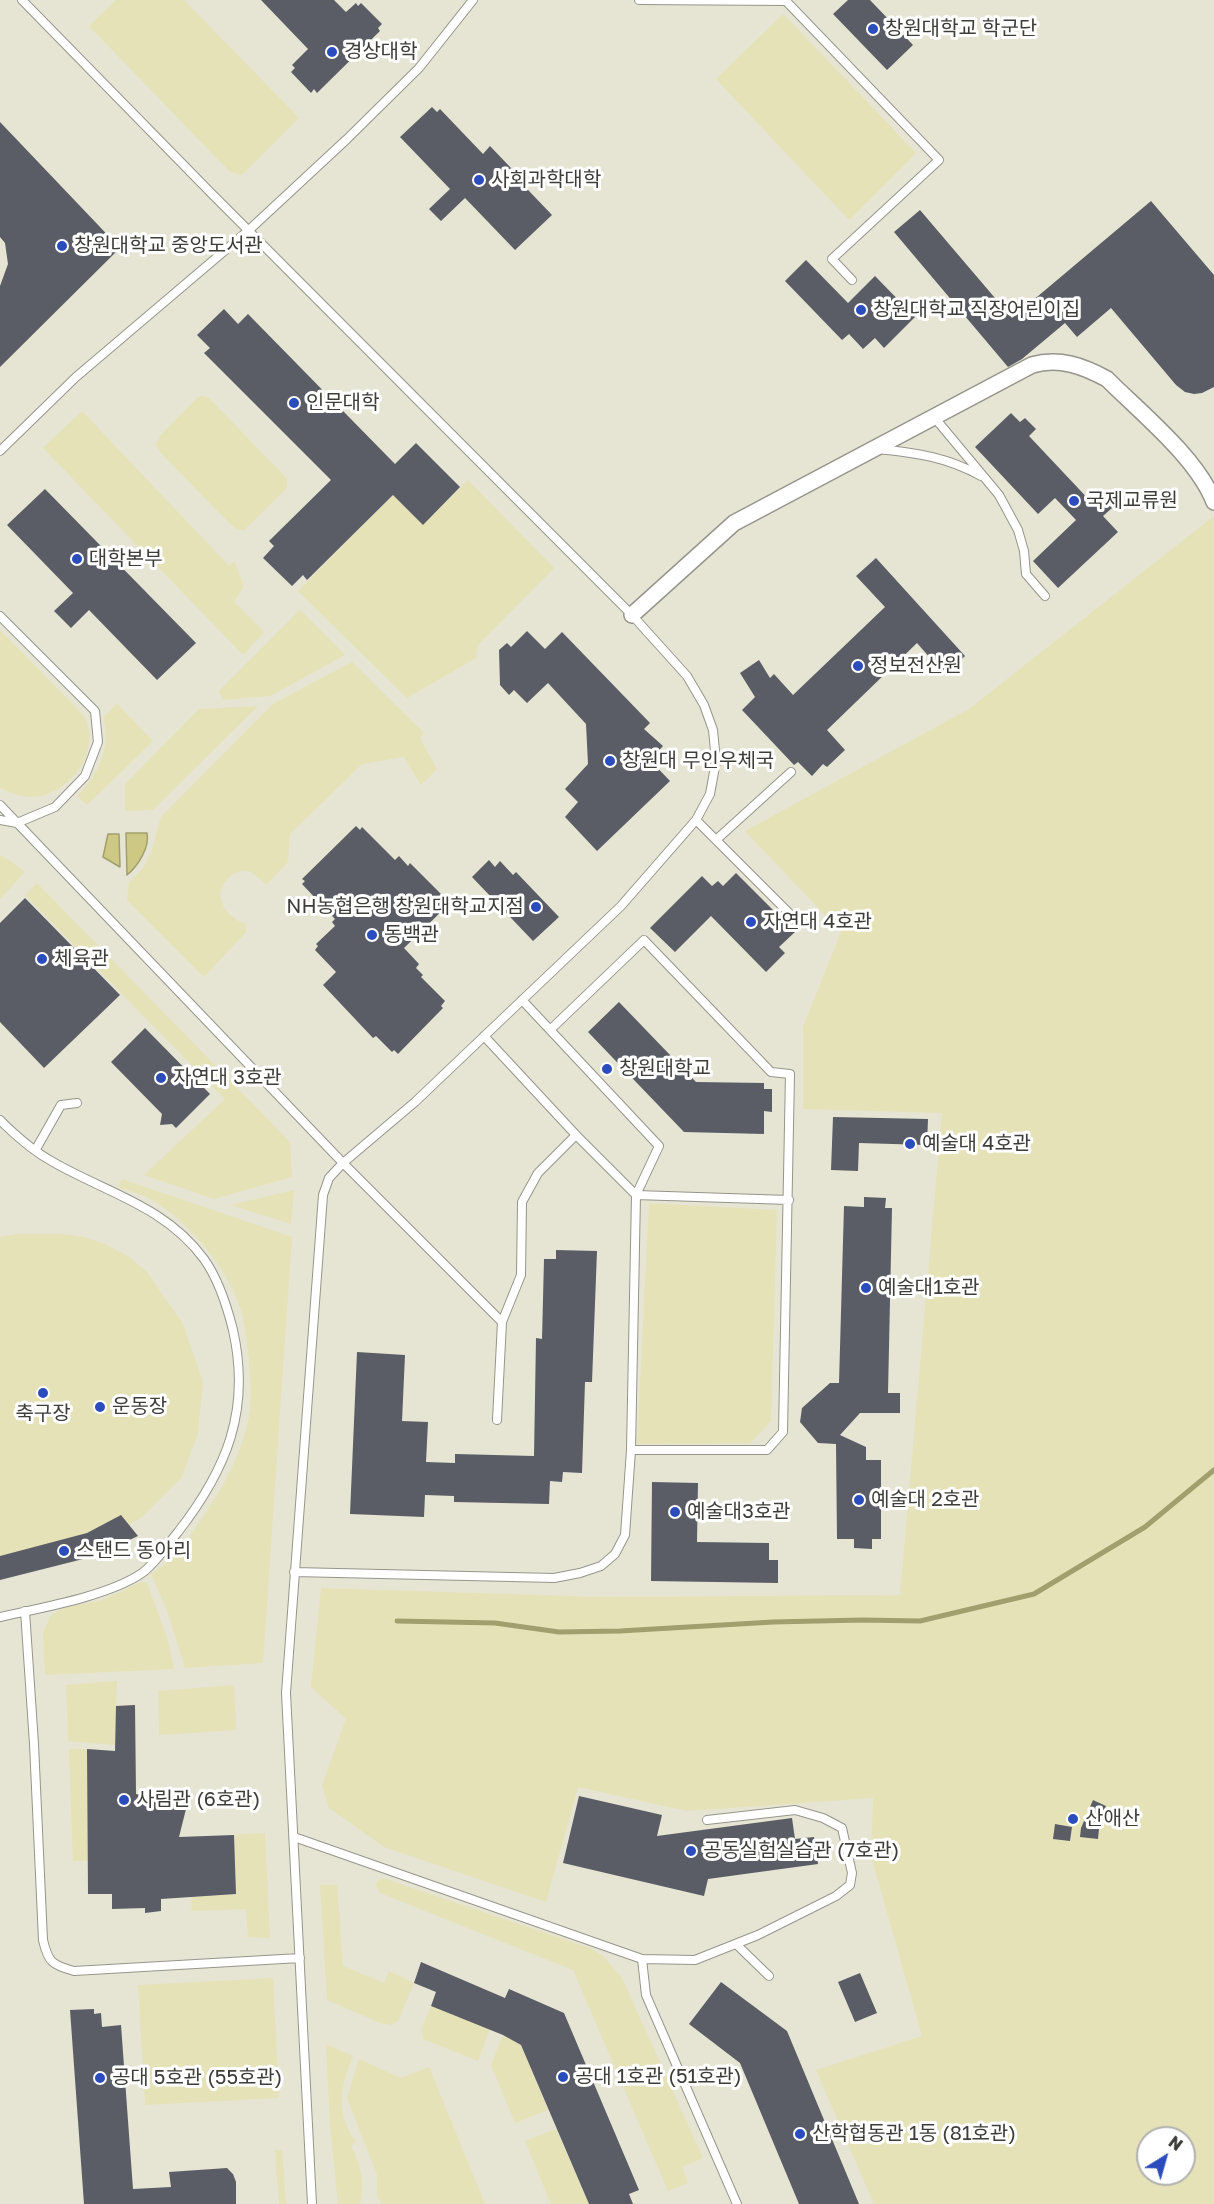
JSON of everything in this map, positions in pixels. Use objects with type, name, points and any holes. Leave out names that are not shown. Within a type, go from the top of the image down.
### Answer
[{"type":"street","points":[[632,615],[734,523],[1032,365],[1045,361],[1073,364],[1107,378],[1192,464],[1208,486],[1214,502]]},
{"type":"lane","points":[[22,0],[632,615],[687,676],[704,705],[713,730],[716,762],[710,794],[696,820],[621,906],[399,1116],[343,1163],[329,1178],[323,1195],[286,1693],[312,2204]]},
{"type":"lane","points":[[0,451],[76,377],[249,230],[347,139],[419,68],[473,0]]},
{"type":"lane","points":[[639,0],[786,1],[939,159],[832,259],[852,280]]},
{"type":"lane","points":[[934,417],[999,495],[1018,530],[1024,551],[1026,574],[1045,596]]},
{"type":"lane","points":[[874,449],[945,459],[964,466],[987,479]]},
{"type":"lane","points":[[0,616],[95,711],[98,742],[85,776],[55,807],[17,823],[0,820]]},
{"type":"lane","points":[[716,840],[791,772]]},
{"type":"lane","points":[[0,806],[343,1163],[502,1322]]},
{"type":"lane","points":[[696,820],[798,922]]},
{"type":"lane","points":[[550,1030],[644,940],[771,1072],[790,1074],[783,1432],[766,1450],[631,1450]]},
{"type":"lane","points":[[294,1572],[554,1578],[580,1574],[601,1566],[615,1554],[625,1535],[631,1450],[636,1195],[659,1146],[522,1000]]},
{"type":"lane","points":[[484,1036],[576,1135],[636,1195],[789,1200]]},
{"type":"lane","points":[[36,1149],[61,1106],[77,1103]]},
{"type":"lane","points":[[0,1120],[52,1162],[137,1202],[170,1224],[204,1260],[226,1302],[237,1347],[240,1392],[235,1427],[224,1458],[190,1516],[145,1571],[132,1580],[106,1591],[0,1617]]},
{"type":"lane","points":[[497,1420],[502,1322],[521,1275],[521,1209],[526,1192],[538,1173],[576,1135]]},
{"type":"lane","points":[[25,1611],[43,1940],[46,1956],[58,1967],[74,1971],[300,1958]]},
{"type":"lane","points":[[294,1837],[642,1959],[695,1960],[736,1944],[836,1896],[850,1885],[852,1873],[842,1828],[808,1813],[795,1810],[707,1820]]},
{"type":"lane","points":[[736,1944],[769,1976]]},
{"type":"lane","points":[[642,1959],[646,1995],[737,2204]]},
{"type":"shaded area","name":"창원대학교","points":[[0,0],[1214,0],[1214,2204],[0,2204]]},
{"type":"shaded area","points":[[116,0],[184,0],[299,118],[244,173],[240,175],[229,171],[89,26]]},
{"type":"shaded area","points":[[783,14],[916,153],[849,220],[716,79]]},
{"type":"shaded area","points":[[203,396],[210,399],[287,479],[287,488],[244,530],[238,530],[231,525],[160,452],[156,445],[160,436],[198,397]]},
{"type":"shaded area","points":[[82,411],[229,566],[234,561],[244,586],[234,602],[264,632],[243,655],[43,448]]},
{"type":"shaded area","points":[[468,480],[554,568],[478,645],[476,658],[407,698],[298,591],[393,495],[423,524]]},
{"type":"shaded area","points":[[1214,516],[1214,2204],[874,2204],[816,2070],[922,2036],[871,1856],[873,1798],[687,1811],[578,1787],[546,1902],[384,1847],[329,1808],[322,1785],[346,1719],[311,1687],[321,1588],[600,1597],[900,1595],[942,1113],[803,1109],[803,1027],[841,932],[745,831],[969,709]]},
{"type":"shaded area","points":[[300,610],[345,655],[270,696],[223,700],[219,691]]},
{"type":"shaded area","points":[[0,630],[83,715],[88,726],[89,739],[83,763],[66,783],[44,795],[21,796],[0,788]]},
{"type":"shaded area","points":[[352,662],[424,733],[420,738],[437,769],[421,785],[404,757],[362,764],[290,834],[288,862],[266,885],[247,871],[238,872],[230,877],[221,891],[223,904],[226,911],[238,921],[246,924],[246,932],[204,977],[127,900],[129,882],[148,860],[161,817],[273,704]]},
{"type":"shaded area","points":[[117,704],[153,741],[87,805],[77,796],[97,770],[106,740],[103,718]]},
{"type":"shaded area","points":[[258,706],[153,810],[125,811],[125,784],[199,709]]},
{"type":"shaded area","points":[[126,833],[147,833],[147,844],[142,856],[127,875]]},
{"type":"shaded area","points":[[108,834],[119,834],[120,867],[103,857]]},
{"type":"shaded area","points":[[0,855],[25,872],[0,899]]},
{"type":"shaded area","points":[[37,883],[290,1142],[292,1177],[214,1199],[144,1175],[225,1099],[25,895]]},
{"type":"shaded area","points":[[122,1179],[292,1237],[263,1663],[185,1668],[167,1610],[152,1576],[152,1573],[169,1561],[189,1538],[225,1482],[240,1449],[249,1419],[250,1370],[242,1314],[231,1285],[222,1270],[200,1241],[175,1216],[148,1198],[118,1187]]},
{"type":"shaded area","points":[[294,1190],[291,1224],[231,1205]]},
{"type":"shaded area","points":[[649,1203],[777,1210],[771,1421],[750,1443],[637,1444]]},
{"type":"shaded area","name":"운동장","points":[[15,1234],[62,1234],[84,1237],[105,1244],[128,1256],[147,1272],[183,1324],[203,1382],[198,1433],[182,1477],[141,1518],[95,1542],[0,1565],[0,1237]]},
{"type":"shaded area","points":[[141,1582],[148,1586],[168,1641],[174,1669],[45,1675],[43,1633],[51,1615],[64,1608],[102,1600]]},
{"type":"shaded area","points":[[117,1681],[115,1745],[68,1741],[66,1685]]},
{"type":"shaded area","points":[[234,1685],[236,1730],[159,1735],[158,1691]]},
{"type":"shaded area","points":[[69,1749],[87,1749],[88,1861],[73,1861]]},
{"type":"shaded area","points":[[265,1833],[270,1938],[248,1937],[246,1909],[192,1911],[191,1897],[236,1894],[233,1835]]},
{"type":"shaded area","points":[[383,1878],[590,1948],[603,1956],[622,1978],[703,2158],[682,2167],[688,2183],[668,2191],[573,1970],[380,1893],[376,1886],[377,1882]]},
{"type":"shaded area","points":[[320,1885],[337,1885],[343,1966],[384,1983],[389,1971],[414,1983],[398,2021],[392,2025],[380,2023],[327,2000]]},
{"type":"shaded area","points":[[273,1978],[279,2098],[145,2105],[138,1985]]},
{"type":"shaded area","points":[[431,2006],[490,2029],[478,2061],[423,2039],[421,2030]]},
{"type":"shaded area","points":[[503,2035],[521,2045],[548,2110],[515,2123],[491,2065]]},
{"type":"shaded area","points":[[326,2044],[353,2056],[345,2078],[342,2110],[349,2131],[356,2142],[351,2146],[361,2174],[360,2204],[338,2204],[330,2126]]},
{"type":"shaded area","points":[[359,2059],[401,2078],[429,2067],[485,2204],[383,2204],[377,2197],[377,2175],[347,2098]]},
{"type":"shaded area","points":[[556,2129],[589,2204],[551,2204],[525,2141]]},
{"type":"shaded area","points":[[275,2150],[282,2150],[286,2204],[279,2204]]},
{"type":"building","name":"경상대학","points":[[261,0],[334,0],[346,12],[356,3],[358,6],[361,3],[382,24],[378,28],[380,31],[317,93],[314,89],[311,93],[291,72],[295,68],[292,65],[308,49]]},
{"type":"building","name":"창원대학교 학군단","points":[[848,0],[870,0],[913,45],[887,70],[833,14]]},
{"type":"building","name":"사회과학대학","points":[[432,107],[437,112],[440,109],[483,154],[490,146],[511,168],[509,170],[552,215],[515,250],[465,198],[441,221],[429,209],[450,189],[400,137]]},
{"type":"building","name":"창원대학교 중앙도서관","points":[[0,122],[120,248],[0,367],[0,286],[8,264],[5,243],[0,237]]},
{"type":"building","points":[[1151,201],[1214,275],[1214,387],[1202,393],[1185,392],[1176,385],[1111,308],[1077,337],[1065,323],[1022,359],[1008,367],[894,232],[920,210],[1012,318]]},
{"type":"building","name":"창원대학교 직장어린이집","points":[[806,260],[848,303],[875,276],[915,317],[884,348],[875,338],[863,349],[849,334],[842,340],[785,281]]},
{"type":"building","name":"인문대학","points":[[224,309],[238,324],[248,314],[395,464],[416,443],[460,487],[423,525],[393,495],[307,580],[303,575],[292,586],[263,558],[274,546],[269,541],[331,480],[204,353],[210,348],[197,335]]},
{"type":"building","name":"국제교류원","points":[[1011,413],[1020,422],[1025,418],[1036,429],[1029,436],[1094,505],[1102,498],[1112,508],[1103,516],[1118,532],[1058,588],[1033,561],[1076,520],[1055,498],[1038,514],[975,447]]},
{"type":"building","name":"대학본부","points":[[45,489],[196,643],[157,680],[89,610],[71,628],[54,611],[73,593],[7,525]]},
{"type":"building","name":"정보전산원","points":[[876,558],[965,656],[945,675],[917,643],[827,730],[845,750],[827,767],[823,764],[812,776],[798,762],[794,765],[742,710],[755,697],[740,673],[759,660],[770,678],[774,674],[793,695],[885,607],[856,576]]},
{"type":"building","points":[[527,631],[545,649],[562,632],[650,723],[644,729],[663,746],[650,760],[670,781],[597,851],[565,817],[578,802],[565,789],[588,764],[586,724],[548,683],[527,703],[514,690],[509,695],[500,685],[499,650],[507,643],[511,647]]},
{"type":"building","name":"동백관","points":[[356,826],[360,830],[362,827],[395,860],[399,856],[408,866],[410,863],[447,900],[445,902],[448,905],[404,948],[419,964],[416,968],[423,975],[421,977],[445,1001],[441,1006],[443,1008],[398,1054],[394,1050],[392,1052],[376,1036],[373,1038],[323,985],[336,972],[315,950],[318,946],[316,944],[335,926],[332,922],[335,919],[302,884],[305,881],[302,879]]},
{"type":"building","points":[[489,860],[495,867],[500,861],[513,875],[516,872],[559,917],[533,941],[472,877]]},
{"type":"building","name":"자연대 4호관","points":[[736,873],[795,932],[779,947],[785,953],[766,972],[711,916],[675,952],[650,928],[702,876],[712,886],[718,881],[723,886]]},
{"type":"building","name":"체육관","points":[[25,898],[120,995],[44,1068],[0,1022],[0,923]]},
{"type":"building","points":[[619,1002],[696,1082],[764,1083],[764,1089],[772,1089],[772,1112],[764,1111],[764,1134],[684,1132],[588,1032]]},
{"type":"building","name":"자연대 3호관","points":[[145,1028],[210,1094],[176,1128],[172,1124],[160,1125],[162,1114],[111,1062]]},
{"type":"building","name":"예술대 4호관","points":[[833,1117],[928,1119],[927,1145],[859,1143],[858,1171],[831,1170]]},
{"type":"building","name":"예술대1호관","points":[[864,1197],[886,1198],[885,1208],[892,1208],[888,1393],[900,1393],[900,1413],[860,1413],[840,1435],[866,1447],[866,1460],[881,1460],[881,1539],[872,1539],[872,1549],[854,1548],[854,1539],[837,1539],[836,1444],[818,1443],[800,1422],[802,1408],[830,1383],[839,1383],[844,1206],[864,1207]]},
{"type":"building","points":[[556,1250],[597,1251],[592,1382],[585,1382],[582,1473],[563,1472],[562,1482],[550,1481],[549,1504],[454,1502],[454,1496],[425,1495],[424,1517],[350,1514],[357,1352],[405,1355],[402,1421],[428,1422],[426,1462],[455,1463],[455,1454],[534,1456],[536,1338],[542,1339],[544,1259],[556,1259]]},
{"type":"building","name":"예술대3호관","points":[[652,1482],[698,1483],[697,1542],[769,1543],[769,1560],[778,1560],[778,1583],[651,1581]]},
{"type":"building","name":"스탠드 동아리","points":[[121,1515],[138,1536],[95,1556],[0,1580],[0,1556],[87,1533]]},
{"type":"building","name":"사림관 (6호관)","points":[[135,1705],[136,1794],[187,1805],[179,1837],[234,1835],[236,1894],[161,1899],[161,1911],[145,1913],[145,1908],[112,1909],[112,1894],[88,1894],[87,1749],[115,1751],[116,1706]]},
{"type":"building","name":"공동실험실습관 (7호관)","points":[[579,1796],[662,1815],[657,1836],[792,1818],[795,1839],[814,1837],[818,1864],[708,1879],[704,1896],[563,1863]]},
{"type":"building","points":[[1093,1800],[1106,1806],[1100,1819],[1098,1839],[1080,1837],[1081,1828]]},
{"type":"building","points":[[1055,1824],[1072,1827],[1070,1841],[1053,1839]]},
{"type":"building","name":"공대 1호관 (51호관)","points":[[421,1962],[505,1998],[509,1989],[564,2013],[639,2190],[629,2194],[633,2204],[589,2204],[521,2045],[503,2035],[431,2006],[436,1992],[414,1983]]},
{"type":"building","points":[[860,1973],[877,2013],[855,2022],[838,1982]]},
{"type":"building","name":"산학협동관 1동 (81호관)","points":[[721,1982],[787,2031],[859,2204],[799,2204],[740,2063],[689,2024]]},
{"type":"building","name":"공대 5호관 (55호관)","points":[[94,2009],[94,2014],[101,2013],[102,2027],[121,2025],[133,2189],[171,2187],[169,2172],[227,2168],[233,2174],[236,2182],[236,2204],[84,2204],[70,2010]]},
{"type":"waterway","points":[[397,1621],[495,1623],[559,1632],[620,1631],[773,1622],[920,1621],[1034,1594],[1145,1527],[1214,1470]]},
{"type":"place","name":"창원대학교 학군단","points":[[873,29]]},
{"type":"place","name":"경상대학","points":[[332,52]]},
{"type":"place","name":"사회과학대학","points":[[479,180]]},
{"type":"place","name":"창원대학교 중앙도서관","points":[[62,246]]},
{"type":"place","name":"창원대학교 직장어린이집","points":[[861,310]]},
{"type":"place","name":"인문대학","points":[[294,403]]},
{"type":"place","name":"국제교류원","points":[[1074,501]]},
{"type":"place","name":"대학본부","points":[[77,559]]},
{"type":"place","name":"정보전산원","points":[[858,666]]},
{"type":"place","name":"창원대 무인우체국","points":[[610,761]]},
{"type":"place","name":"NH농협은행 창원대학교지점","points":[[536,907]]},
{"type":"place","name":"자연대 4호관","points":[[751,922]]},
{"type":"place","name":"동백관","points":[[372,935]]},
{"type":"place","name":"체육관","points":[[42,959]]},
{"type":"place","name":"창원대학교","points":[[607,1069]]},
{"type":"place","name":"자연대 3호관","points":[[161,1078]]},
{"type":"place","name":"예술대 4호관","points":[[910,1144]]},
{"type":"place","name":"예술대1호관","points":[[866,1288]]},
{"type":"place","name":"축구장","points":[[43,1393]]},
{"type":"place","name":"운동장","points":[[100,1407]]},
{"type":"place","name":"예술대 2호관","points":[[859,1500]]},
{"type":"place","name":"예술대3호관","points":[[675,1512]]},
{"type":"place","name":"스탠드 동아리","points":[[64,1551]]},
{"type":"place","name":"사림관 (6호관)","points":[[124,1800]]},
{"type":"place","name":"산애산","points":[[1073,1819]]},
{"type":"place","name":"공동실험실습관 (7호관)","points":[[691,1851]]},
{"type":"place","name":"공대 1호관 (51호관)","points":[[563,2077]]},
{"type":"place","name":"공대 5호관 (55호관)","points":[[100,2078]]},
{"type":"place","name":"산학협동관 1동 (81호관)","points":[[800,2134]]}]
